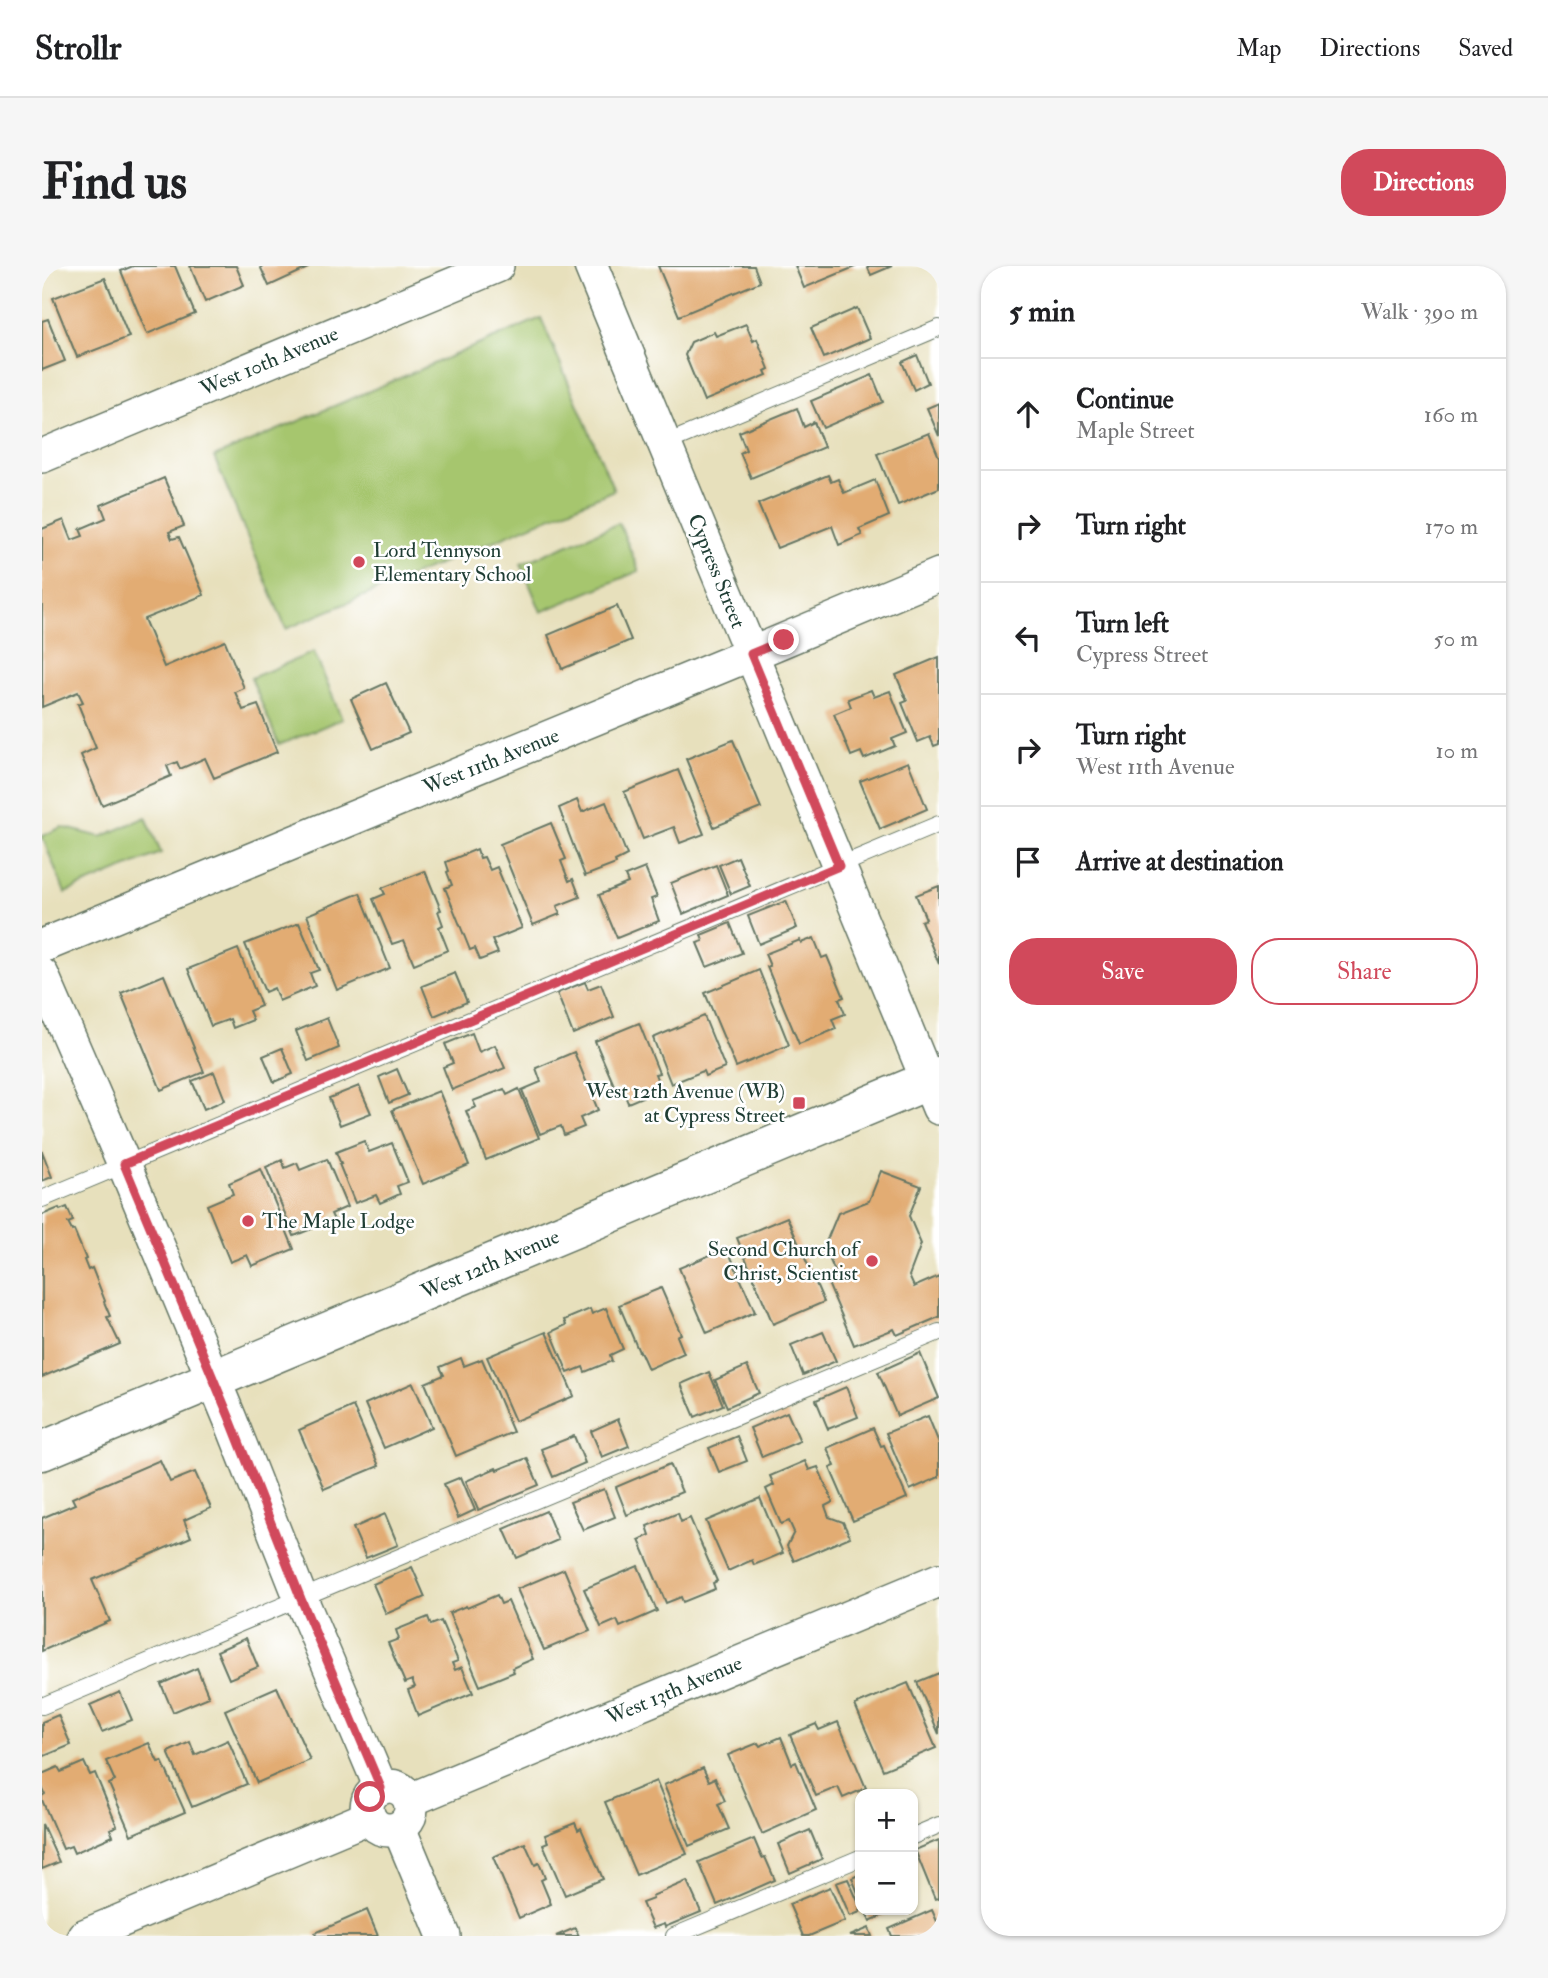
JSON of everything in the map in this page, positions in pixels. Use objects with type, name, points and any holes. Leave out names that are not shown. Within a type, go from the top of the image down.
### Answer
[{"type":"street","name":"West 10th Avenue","points":[[42,456],[497,266]]},
{"type":"street","name":"Cypress Street","points":[[590,266],[839,866],[935,1089]]},
{"type":"street","name":"West 11th Avenue","points":[[42,946],[939,575]]},
{"type":"street","points":[[42,975],[214,1379],[301,1599],[444,1936]]},
{"type":"street","name":"West 12th Avenue","points":[[42,1451],[214,1379],[935,1089]]},
{"type":"street","name":"West 13th Avenue","points":[[83,1936],[939,1580]]},
{"type":"lane","points":[[664,444],[939,328]]},
{"type":"lane","points":[[42,1199],[939,824]]},
{"type":"lane","points":[[42,1706],[939,1332]]},
{"type":"lane","points":[[918,1834],[939,1825]]},
{"type":"lane","points":[[674,1936],[855,1860]]},
{"type":"green space","points":[[541,318],[614,490],[286,629],[214,457]]},
{"type":"green space","points":[[619,523],[639,571],[541,612],[521,564]]},
{"type":"green space","points":[[314,652],[342,719],[279,745],[251,678]]},
{"type":"green space","points":[[146,817],[161,853],[65,893],[42,836],[62,827],[101,837]]},
{"type":"building","points":[[133,266],[175,266],[195,314],[147,334],[121,271]]},
{"type":"building","points":[[190,266],[236,266],[244,285],[205,302]]},
{"type":"building","points":[[260,266],[307,266],[308,268],[269,286]]},
{"type":"building","points":[[658,266],[754,266],[760,282],[679,316]]},
{"type":"building","points":[[795,266],[857,266],[804,288]]},
{"type":"building","points":[[867,266],[892,266],[871,275]]},
{"type":"building","points":[[105,278],[129,337],[77,357],[53,298]]},
{"type":"building","points":[[857,308],[870,338],[824,358],[811,328]]},
{"type":"building","points":[[48,319],[65,361],[42,370],[42,321]]},
{"type":"building","points":[[746,324],[753,341],[757,339],[769,369],[765,371],[767,375],[704,401],[685,355],[691,342],[714,332],[716,336]]},
{"type":"building","points":[[917,355],[928,383],[914,390],[902,362]]},
{"type":"building","points":[[872,375],[883,402],[823,428],[811,401]]},
{"type":"building","points":[[939,403],[939,436],[927,408]]},
{"type":"building","points":[[797,408],[804,427],[814,422],[824,447],[751,478],[740,453],[746,450],[739,432]]},
{"type":"building","points":[[929,433],[939,457],[939,488],[898,505],[877,454]]},
{"type":"building","points":[[828,475],[831,482],[838,479],[844,493],[875,480],[889,516],[859,529],[862,535],[839,545],[832,526],[777,548],[758,504]]},
{"type":"building","points":[[164,478],[184,526],[169,532],[172,539],[179,537],[204,595],[144,619],[164,667],[225,641],[244,688],[235,692],[243,710],[258,705],[277,752],[214,778],[205,758],[180,769],[177,762],[167,766],[171,776],[102,805],[81,755],[96,748],[78,704],[83,702],[78,692],[42,707],[42,529],[64,520],[72,540],[83,536],[80,529],[106,518],[101,505]]},
{"type":"building","points":[[617,606],[631,640],[562,669],[548,635]]},
{"type":"building","points":[[939,657],[939,744],[934,746],[930,737],[918,742],[902,703],[907,701],[896,675]]},
{"type":"building","points":[[386,683],[409,733],[373,749],[351,699]]},
{"type":"building","points":[[871,690],[874,697],[890,691],[907,733],[892,739],[895,746],[864,759],[861,752],[851,756],[834,714],[851,707],[848,699]]},
{"type":"building","points":[[733,740],[761,808],[714,827],[686,759]]},
{"type":"building","points":[[908,762],[927,809],[880,829],[860,781]]},
{"type":"building","points":[[678,770],[704,834],[680,843],[674,827],[643,839],[624,792]]},
{"type":"building","points":[[577,800],[582,812],[606,802],[627,855],[615,861],[616,864],[585,876],[559,808]]},
{"type":"building","points":[[551,823],[566,859],[561,861],[569,881],[573,879],[580,897],[557,906],[560,914],[533,925],[500,844]]},
{"type":"building","points":[[477,849],[480,858],[484,857],[490,870],[497,867],[522,928],[492,940],[498,953],[480,960],[475,948],[470,950],[445,888],[452,885],[446,862]]},
{"type":"building","points":[[738,857],[750,886],[731,894],[719,865]]},
{"type":"building","points":[[716,865],[728,895],[683,914],[671,883]]},
{"type":"building","points":[[645,868],[657,897],[651,899],[659,921],[617,938],[599,895],[628,883],[625,876]]},
{"type":"building","points":[[425,871],[441,910],[438,911],[443,925],[439,927],[448,950],[414,964],[404,940],[392,944],[373,899],[385,894],[382,888]]},
{"type":"building","points":[[939,886],[939,964],[921,921],[926,919],[916,895]]},
{"type":"building","points":[[360,893],[390,968],[337,990],[307,915]]},
{"type":"building","points":[[786,901],[797,928],[759,944],[748,916]]},
{"type":"building","points":[[299,923],[319,970],[310,973],[315,986],[279,1001],[274,988],[265,992],[245,944]]},
{"type":"building","points":[[730,923],[742,953],[707,967],[697,943],[703,941],[701,935]]},
{"type":"building","points":[[814,938],[822,958],[827,956],[844,997],[839,999],[845,1014],[832,1019],[836,1029],[799,1044],[767,967],[770,966],[765,954],[800,940],[801,943]]},
{"type":"building","points":[[238,949],[261,1006],[249,1011],[253,1020],[233,1028],[230,1019],[211,1026],[188,969]]},
{"type":"building","points":[[759,970],[789,1045],[736,1067],[705,993]]},
{"type":"building","points":[[455,973],[467,1002],[434,1016],[422,986]]},
{"type":"building","points":[[164,975],[204,1072],[161,1090],[121,993]]},
{"type":"building","points":[[585,982],[588,989],[601,984],[614,1017],[573,1034],[557,993]]},
{"type":"building","points":[[704,1016],[725,1068],[705,1076],[703,1071],[671,1084],[653,1038]]},
{"type":"building","points":[[327,1018],[339,1048],[308,1061],[296,1031]]},
{"type":"building","points":[[639,1023],[659,1073],[655,1074],[661,1089],[628,1103],[622,1088],[616,1090],[595,1041]]},
{"type":"building","points":[[472,1033],[479,1052],[495,1045],[505,1068],[452,1090],[443,1067],[453,1063],[445,1044]]},
{"type":"building","points":[[282,1048],[293,1074],[274,1082],[263,1056]]},
{"type":"building","points":[[574,1052],[598,1110],[580,1118],[584,1127],[564,1135],[561,1126],[540,1134],[522,1090],[541,1082],[536,1068]]},
{"type":"building","points":[[397,1069],[408,1095],[389,1103],[379,1077]]},
{"type":"building","points":[[214,1072],[225,1100],[204,1109],[192,1081]]},
{"type":"building","points":[[359,1086],[371,1113],[340,1125],[329,1098]]},
{"type":"building","points":[[504,1089],[507,1095],[519,1089],[539,1138],[486,1160],[466,1111],[476,1107],[473,1101]]},
{"type":"building","points":[[439,1091],[469,1165],[423,1184],[392,1110]]},
{"type":"building","points":[[364,1141],[369,1152],[392,1143],[408,1182],[397,1186],[400,1194],[380,1203],[376,1195],[355,1203],[336,1152]]},
{"type":"building","points":[[42,1151],[52,1177],[42,1181]]},
{"type":"building","points":[[327,1159],[347,1207],[331,1214],[334,1220],[294,1236],[266,1167],[282,1160],[285,1168],[297,1163],[300,1170]]},
{"type":"building","name":"The Maple Lodge","points":[[261,1169],[294,1249],[252,1266],[247,1255],[230,1262],[207,1205],[233,1194],[229,1183]]},
{"type":"building","name":"Second Church of Christ, Scientist","points":[[881,1171],[921,1186],[909,1216],[921,1244],[909,1276],[914,1287],[939,1276],[939,1317],[897,1335],[894,1329],[854,1345],[827,1281],[837,1276],[824,1247],[838,1213],[869,1201]]},
{"type":"building","points":[[67,1207],[73,1221],[68,1223],[72,1231],[74,1230],[88,1270],[92,1268],[110,1316],[107,1317],[120,1344],[42,1377],[42,1215]]},
{"type":"building","points":[[787,1217],[824,1302],[773,1324],[737,1238]]},
{"type":"building","points":[[727,1248],[755,1312],[707,1333],[679,1268]]},
{"type":"building","points":[[661,1288],[681,1334],[677,1336],[684,1353],[648,1369],[619,1305]]},
{"type":"building","points":[[606,1308],[623,1349],[610,1355],[612,1361],[585,1372],[583,1367],[568,1373],[551,1332],[566,1325],[564,1320],[590,1309],[592,1314]]},
{"type":"building","points":[[546,1332],[574,1396],[515,1421],[487,1357]]},
{"type":"building","points":[[823,1332],[836,1361],[803,1375],[791,1345]]},
{"type":"building","points":[[920,1353],[939,1398],[897,1416],[878,1372]]},
{"type":"building","points":[[461,1358],[464,1366],[482,1359],[513,1432],[456,1456],[425,1383],[444,1375],[440,1367]]},
{"type":"building","points":[[747,1366],[759,1393],[727,1407],[715,1380]]},
{"type":"building","points":[[709,1372],[723,1405],[695,1417],[681,1384]]},
{"type":"building","points":[[413,1383],[432,1427],[384,1448],[365,1404]]},
{"type":"building","points":[[846,1387],[858,1417],[828,1429],[816,1400]]},
{"type":"building","points":[[353,1406],[379,1466],[324,1489],[299,1430]]},
{"type":"building","points":[[787,1412],[800,1441],[762,1457],[750,1428]]},
{"type":"building","points":[[928,1416],[939,1443],[939,1477],[910,1490],[886,1433]]},
{"type":"building","points":[[618,1419],[629,1446],[602,1457],[591,1431]]},
{"type":"building","points":[[873,1428],[881,1446],[884,1445],[907,1498],[853,1521],[830,1468],[835,1466],[827,1448]]},
{"type":"building","points":[[574,1436],[585,1463],[553,1477],[541,1449]]},
{"type":"building","points":[[737,1436],[747,1461],[719,1472],[709,1448]]},
{"type":"building","points":[[527,1458],[539,1485],[478,1510],[466,1481]]},
{"type":"building","points":[[160,1460],[170,1482],[195,1472],[211,1508],[184,1520],[191,1537],[92,1580],[110,1621],[42,1651],[42,1518],[75,1504],[72,1498]]},
{"type":"building","points":[[805,1461],[809,1470],[818,1467],[833,1502],[825,1506],[829,1517],[843,1522],[850,1537],[794,1561],[787,1546],[794,1532],[789,1521],[781,1524],[766,1489],[774,1485],[770,1476]]},
{"type":"building","points":[[670,1464],[682,1492],[627,1515],[616,1487]]},
{"type":"building","points":[[461,1477],[475,1510],[458,1518],[444,1484]]},
{"type":"building","points":[[604,1489],[615,1517],[583,1530],[570,1502]]},
{"type":"building","points":[[760,1498],[783,1553],[754,1565],[752,1560],[728,1571],[706,1521]]},
{"type":"building","points":[[546,1511],[558,1540],[517,1558],[504,1529]]},
{"type":"building","points":[[678,1513],[681,1522],[690,1518],[717,1581],[713,1583],[715,1589],[683,1602],[681,1597],[666,1603],[639,1540],[650,1535],[647,1526]]},
{"type":"building","points":[[385,1514],[398,1545],[366,1558],[353,1528]]},
{"type":"building","points":[[638,1566],[657,1611],[620,1627],[617,1620],[601,1627],[584,1589]]},
{"type":"building","points":[[412,1567],[425,1597],[386,1614],[373,1584]]},
{"type":"building","points":[[564,1569],[590,1631],[544,1650],[517,1589]]},
{"type":"building","points":[[497,1595],[501,1604],[508,1601],[533,1659],[512,1668],[514,1672],[480,1686],[449,1613]]},
{"type":"building","points":[[428,1617],[431,1625],[441,1621],[458,1661],[452,1663],[455,1670],[462,1667],[473,1693],[418,1716],[408,1690],[415,1687],[412,1680],[405,1683],[388,1643],[399,1639],[396,1630]]},
{"type":"building","points":[[246,1638],[258,1667],[229,1679],[217,1651]]},
{"type":"building","points":[[197,1668],[209,1697],[173,1712],[161,1684]]},
{"type":"building","points":[[939,1673],[939,1734],[917,1682]]},
{"type":"building","points":[[908,1683],[936,1748],[883,1770],[855,1705]]},
{"type":"building","points":[[277,1687],[310,1760],[257,1783],[225,1710]]},
{"type":"building","points":[[120,1692],[132,1720],[102,1732],[90,1705]]},
{"type":"building","points":[[58,1715],[71,1745],[42,1757],[42,1722]]},
{"type":"building","points":[[838,1722],[866,1788],[855,1789],[855,1793],[843,1798],[838,1787],[816,1796],[790,1735],[816,1724],[819,1730]]},
{"type":"building","points":[[781,1737],[792,1764],[796,1762],[816,1810],[762,1834],[728,1755]]},
{"type":"building","points":[[228,1740],[247,1784],[192,1807],[168,1752],[190,1742],[195,1755]]},
{"type":"building","points":[[149,1743],[158,1762],[162,1761],[185,1812],[131,1835],[109,1784],[115,1781],[106,1761]]},
{"type":"building","points":[[84,1762],[90,1775],[95,1773],[117,1826],[110,1829],[113,1836],[74,1853],[71,1846],[63,1849],[42,1800],[45,1794],[42,1774],[58,1767],[61,1772]]},
{"type":"building","points":[[703,1768],[709,1781],[715,1778],[725,1801],[718,1804],[729,1829],[689,1846],[664,1785]]},
{"type":"building","points":[[656,1781],[687,1854],[636,1875],[605,1802]]},
{"type":"building","points":[[575,1823],[578,1830],[581,1828],[603,1879],[565,1895],[543,1844],[548,1842],[545,1835]]},
{"type":"building","points":[[42,1824],[59,1862],[42,1869]]},
{"type":"building","points":[[810,1830],[822,1859],[790,1873],[778,1844]]},
{"type":"building","points":[[754,1839],[775,1880],[717,1905],[699,1862]]},
{"type":"building","points":[[939,1840],[939,1898],[935,1899],[918,1857],[918,1849]]},
{"type":"building","points":[[525,1843],[535,1865],[539,1863],[545,1878],[541,1880],[551,1904],[519,1918],[493,1857]]},
{"type":"building","points":[[848,1879],[855,1895],[855,1914],[850,1916],[836,1883]]},
{"type":"building","points":[[687,1881],[701,1912],[665,1927],[664,1924],[653,1928],[642,1903]]},
{"type":"building","points":[[830,1887],[845,1921],[803,1936],[789,1904]]},
{"type":"building","points":[[367,1910],[378,1936],[316,1936],[315,1933]]},
{"type":"building","points":[[932,1910],[939,1926],[939,1936],[892,1936],[889,1929]]},
{"type":"building","points":[[867,1915],[884,1915],[870,1921]]},
{"type":"building","points":[[575,1928],[579,1936],[556,1936]]},
{"type":"building","points":[[869,1928],[872,1936],[850,1936]]},
{"type":"place","name":"Lord Tennyson Elementary School","points":[[359,562]]},
{"type":"place","name":"West 12th Avenue (WB) at Cypress Street","points":[[799,1103]]},
{"type":"place","name":"The Maple Lodge","points":[[248,1221]]},
{"type":"place","name":"Second Church of Christ, Scientist","points":[[872,1261]]},
{"type":"route","points":[[370,1797],[381,1788],[124,1164],[839,866],[751,654],[784,640]]}]
